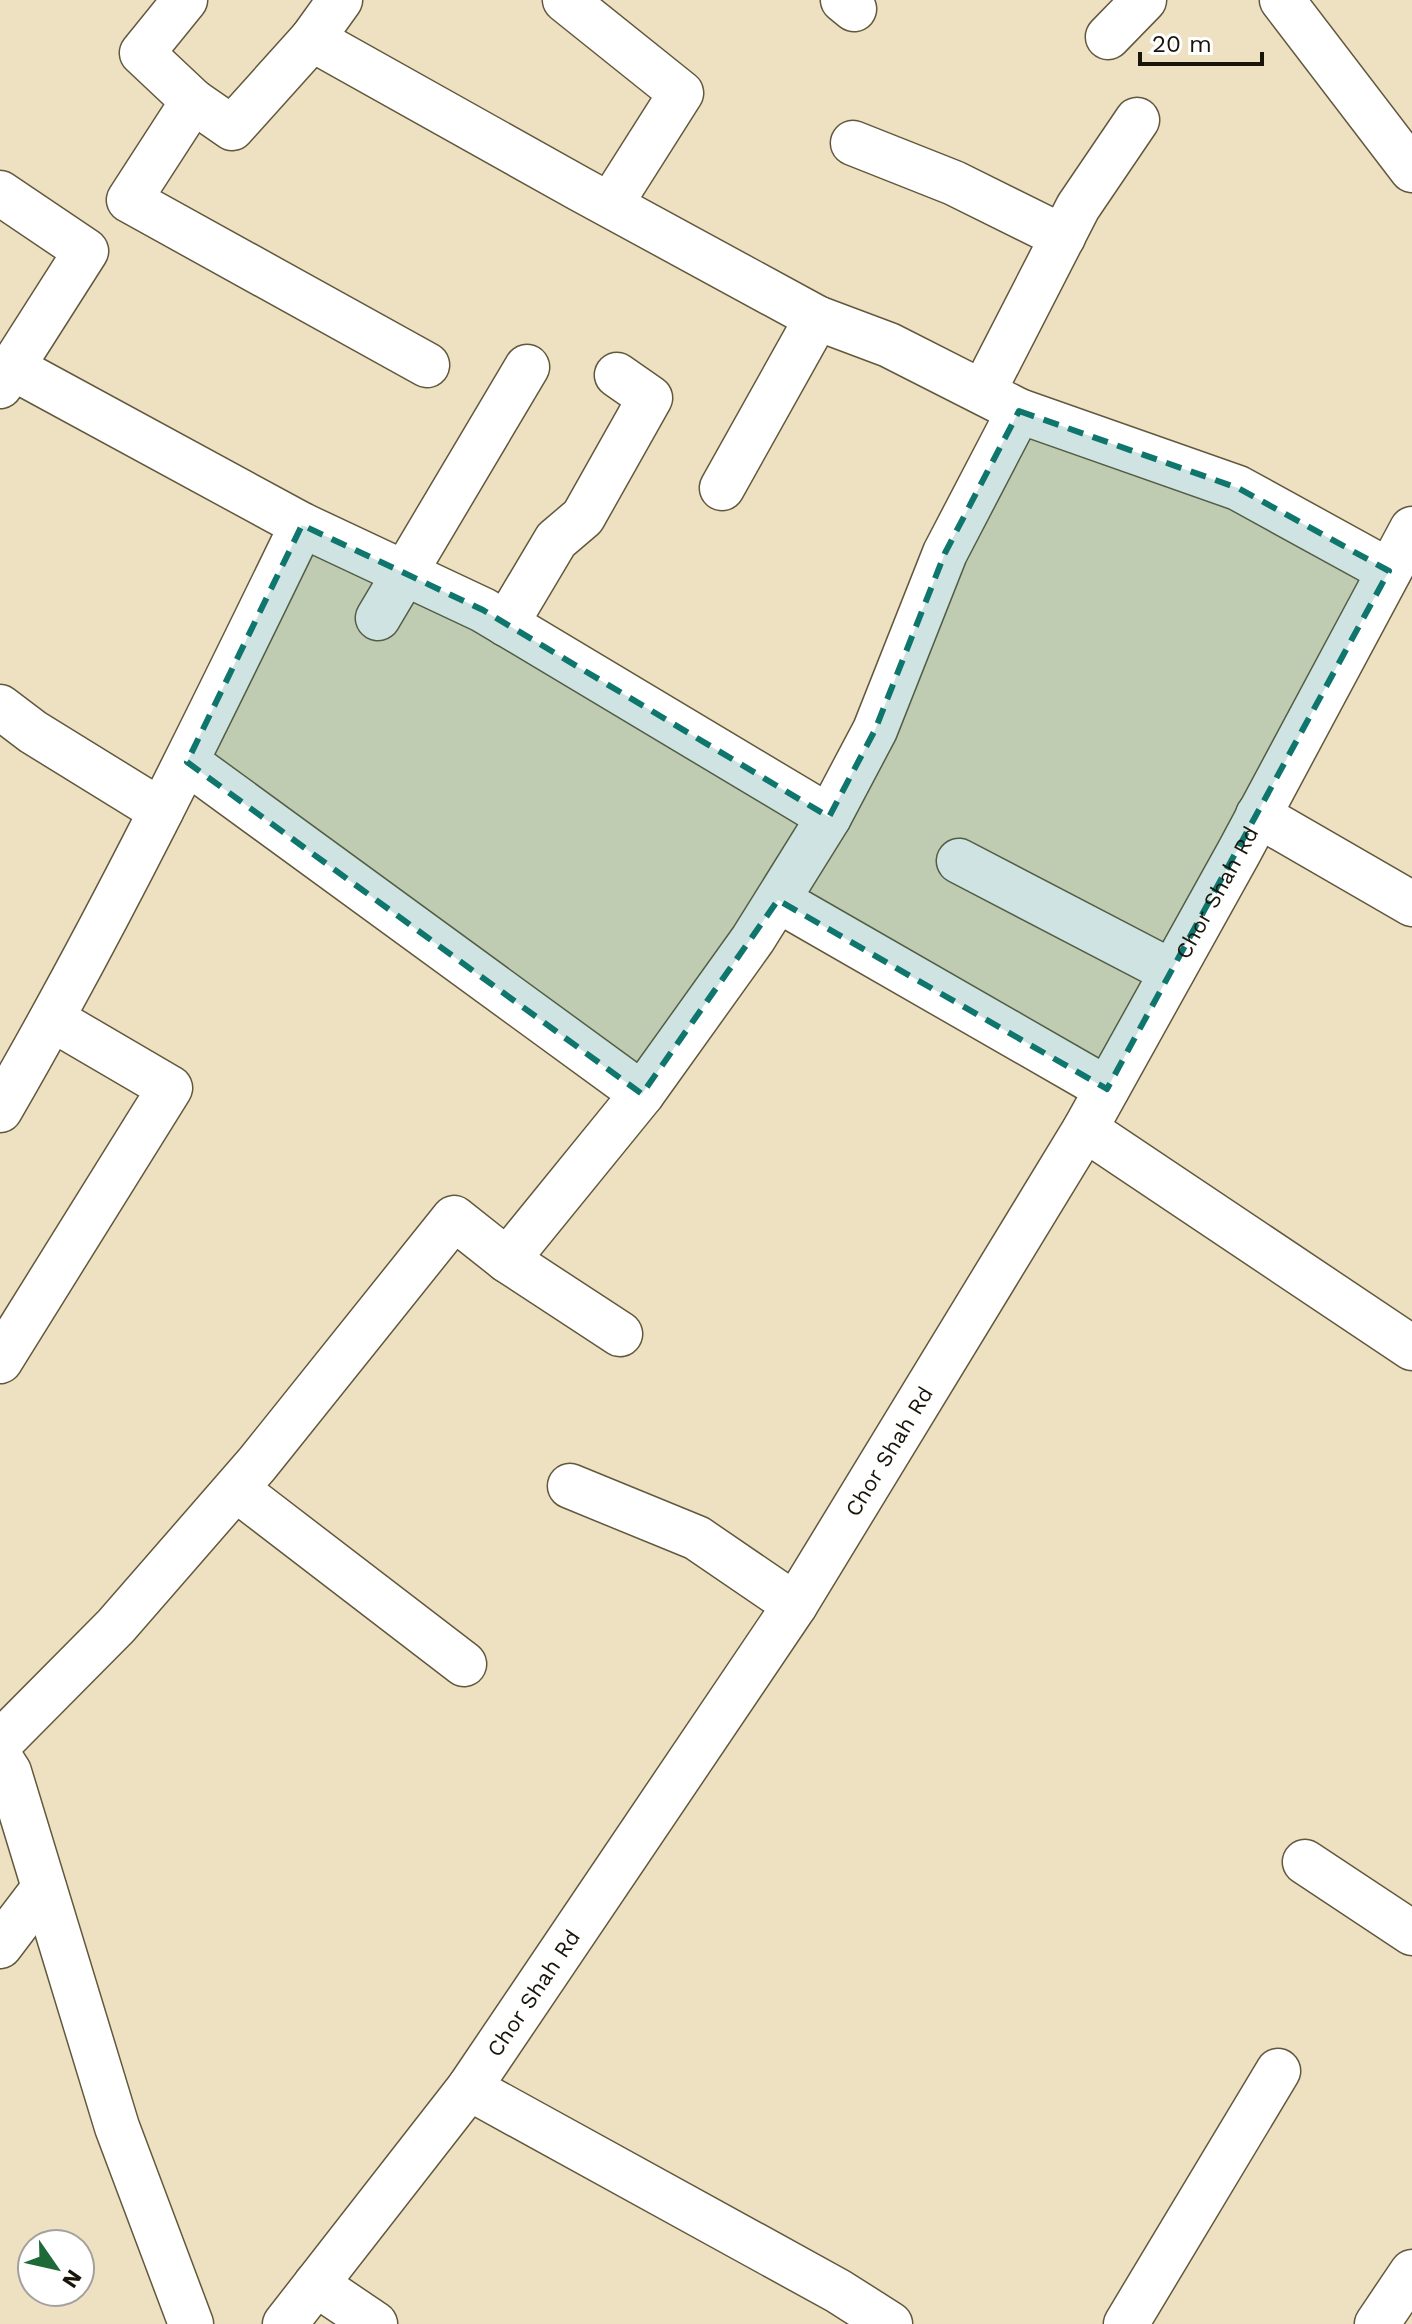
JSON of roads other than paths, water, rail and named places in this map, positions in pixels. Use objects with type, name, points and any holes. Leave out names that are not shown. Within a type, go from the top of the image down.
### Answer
[{"type":"street","points":[[185,0],[142,53],[193,101],[232,128],[312,39],[340,0]]},
{"type":"street","points":[[565,0],[681,93],[610,205]]},
{"type":"street","points":[[1108,37],[1144,0]]},
{"type":"street","points":[[1282,0],[1412,170]]},
{"type":"street","points":[[312,39],[817,318],[889,345],[1001,402],[1238,488],[1389,571]]},
{"type":"street","points":[[193,101],[129,200],[427,365]]},
{"type":"street","points":[[507,1260],[642,1094],[753,939],[829,817],[875,730],[1063,237],[1078,207],[1137,120]]},
{"type":"street","points":[[853,143],[954,183],[1063,237]]},
{"type":"street","points":[[0,193],[86,251],[6,377],[506,624],[829,817]]},
{"type":"street","points":[[722,488],[817,318]]},
{"type":"street","points":[[378,618],[527,367]]},
{"type":"street","points":[[506,624],[556,540],[583,517],[650,398],[617,375]]},
{"type":"street","points":[[3,1099],[52,1019],[187,762],[302,525]]},
{"type":"street","name":"Chor Shah Rd","points":[[285,2324],[469,2088],[795,1605],[1085,1129],[1412,529]]},
{"type":"street","points":[[0,707],[33,732],[161,811]]},
{"type":"street","points":[[187,762],[642,1094]]},
{"type":"street","points":[[1258,815],[1412,904]]},
{"type":"street","points":[[959,861],[1172,972]]},
{"type":"street","points":[[778,900],[1107,1089]]},
{"type":"street","points":[[0,1361],[170,1088],[52,1019]]},
{"type":"street","points":[[1085,1129],[1409,1340]]},
{"type":"street","points":[[0,1743],[116,1626],[236,1489],[454,1218],[507,1260],[620,1334]]},
{"type":"street","points":[[570,1486],[697,1538],[795,1605]]},
{"type":"street","points":[[236,1489],[464,1664]]},
{"type":"street","points":[[0,1758],[9,1772],[117,2127],[191,2324]]},
{"type":"street","points":[[1305,1862],[1412,1933]]},
{"type":"street","points":[[0,1946],[44,1888]]},
{"type":"street","points":[[1126,2324],[1278,2071]]},
{"type":"street","points":[[469,2088],[838,2291],[890,2324]]},
{"type":"street","points":[[1377,2324],[1412,2272]]},
{"type":"street","points":[[316,2284],[375,2324]]}]
